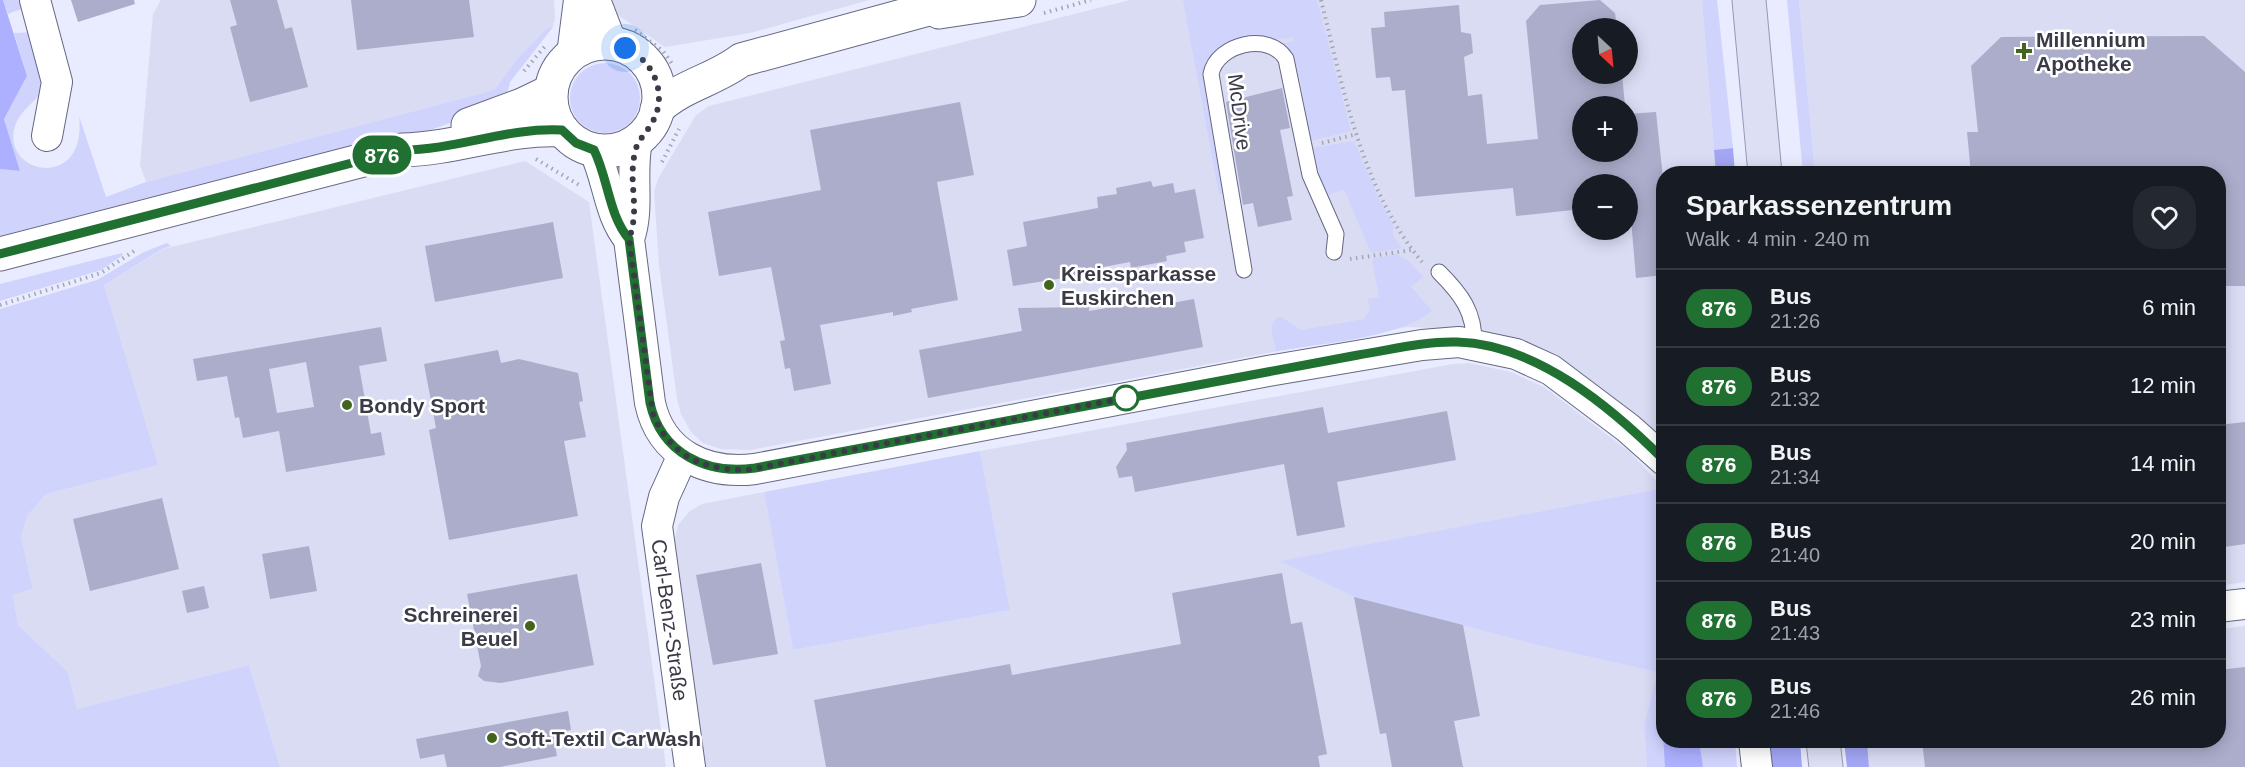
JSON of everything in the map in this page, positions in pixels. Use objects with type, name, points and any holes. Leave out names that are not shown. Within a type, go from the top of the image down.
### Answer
[{"type":"main road","points":[[1749,0],[1764,166]]},
{"type":"main road","points":[[1824,748],[1826,767]]},
{"type":"street","points":[[35,0],[57,82],[47,136]]},
{"type":"street","points":[[572,55],[579,0]]},
{"type":"street","points":[[665,82],[729,69],[741,60],[916,15],[961,0]]},
{"type":"street","points":[[916,15],[1028,7]]},
{"type":"street","points":[[602,22],[665,82],[650,127],[637,141],[614,151],[594,150],[576,143],[562,130],[553,112],[551,91],[558,71],[572,55],[591,46],[602,22]]},
{"type":"street","points":[[0,254],[402,150],[426,138],[498,115],[551,91]]},
{"type":"street","points":[[402,150],[429,150],[530,131],[562,130]]},
{"type":"street","points":[[621,187],[637,141]]},
{"type":"street","points":[[594,150],[621,187],[636,219],[629,239],[653,414],[665,437],[683,455],[705,466],[737,470],[755,468],[1380,351],[1441,342],[1474,344],[1516,354],[1551,370],[1628,428],[1656,453]]},
{"type":"street","name":"Carl-Benz-Straße","points":[[683,455],[664,497],[657,526],[690,767]]},
{"type":"street","points":[[2226,606],[2245,604]]},
{"type":"street","points":[[1755,748],[1757,767]]},
{"type":"lane","name":"McDrive","points":[[1244,270],[1211,74],[1216,60],[1231,49],[1260,44],[1276,47],[1286,59],[1310,175],[1336,234],[1337,256]]},
{"type":"lane","points":[[1439,272],[1468,306],[1474,327],[1474,344]]},
{"type":"path","points":[[1028,7],[1091,0]]},
{"type":"path","points":[[1321,0],[1355,135],[1381,192],[1412,250],[1431,272],[1439,272]]},
{"type":"path","points":[[528,155],[581,186],[600,190],[639,185],[654,173],[670,147],[685,119],[665,82],[644,34],[628,26],[602,22]]},
{"type":"path","points":[[0,305],[101,273],[145,244]]},
{"type":"path","points":[[1337,256],[1412,250]]},
{"type":"shaded area","points":[[0,0],[3,0],[27,76],[4,119],[20,171],[0,169]]},
{"type":"shaded area","points":[[3,0],[25,0],[24,8],[8,14]]},
{"type":"shaded area","points":[[161,0],[554,0],[555,16],[553,27],[548,29],[518,58],[494,90],[146,182],[140,165],[153,14]]},
{"type":"shaded area","points":[[610,0],[869,0],[750,33],[665,47],[615,13]]},
{"type":"shaded area","points":[[1130,0],[1702,0],[1715,166],[1656,166],[1656,440],[1460,329],[1407,327],[750,450],[721,449],[703,443],[691,432],[681,414],[677,399],[659,265],[654,192],[658,179],[696,115],[709,106]]},
{"type":"shaded area","points":[[1183,0],[1317,0],[1351,131],[1310,141],[1299,74],[1289,51],[1282,44],[1294,41],[1293,37],[1247,42],[1224,48],[1215,53],[1209,61],[1224,194],[1219,194]]},
{"type":"shaded area","points":[[1702,0],[1717,0],[1733,148],[1714,150]]},
{"type":"shaded area","points":[[1787,0],[1799,0],[1814,166],[1802,166]]},
{"type":"shaded area","points":[[1799,0],[2245,0],[2245,582],[2226,585],[2226,166],[1814,166]]},
{"type":"shaded area","points":[[553,27],[510,82],[505,104],[427,131],[0,242],[0,169],[20,171],[4,119],[27,76],[14,33],[35,32],[43,90],[20,116],[15,126],[14,143],[20,156],[31,164],[45,168],[59,165],[71,157],[78,140],[79,116],[106,197],[146,182],[494,90],[518,58],[548,28]]},
{"type":"shaded area","points":[[605,63],[618,66],[630,73],[637,85],[640,98],[637,111],[630,123],[618,130],[605,133],[592,130],[580,123],[573,111],[570,98],[573,85],[580,73],[592,66]]},
{"type":"shaded area","points":[[1354,141],[1378,197],[1394,227],[1392,233],[1401,248],[1371,253],[1344,189],[1326,196],[1316,174],[1311,148]]},
{"type":"shaded area","points":[[1733,148],[1734,166],[1715,166],[1714,150]]},
{"type":"shaded area","points":[[525,161],[589,202],[666,767],[280,767],[249,665],[77,709],[68,672],[18,625],[13,595],[33,589],[21,537],[27,516],[46,494],[157,465],[104,285],[163,249]]},
{"type":"shaded area","points":[[167,243],[171,246],[162,249],[104,285],[158,465],[46,494],[27,516],[21,537],[33,589],[13,595],[18,625],[68,672],[77,709],[249,665],[280,767],[0,767],[0,309],[97,280],[144,252]]},
{"type":"shaded area","points":[[122,253],[123,255],[101,270],[0,301],[0,284]]},
{"type":"shaded area","points":[[1396,254],[1408,260],[1423,277],[1411,287],[1432,311],[1400,328],[1379,334],[1276,351],[1271,327],[1276,318],[1281,317],[1301,330],[1364,319],[1370,310],[1368,299],[1379,297],[1372,259]]},
{"type":"shaded area","points":[[1469,363],[1511,372],[1544,387],[1630,452],[1656,480],[1656,489],[1281,561],[1354,597],[1537,645],[1656,672],[1644,725],[1647,767],[704,767],[673,549],[678,525],[690,511],[702,504],[764,492],[793,650],[1010,610],[980,451],[1453,364]]},
{"type":"shaded area","points":[[980,451],[1010,610],[793,650],[764,492]]},
{"type":"shaded area","points":[[1656,489],[1656,672],[1537,645],[1354,597],[1280,561]]},
{"type":"shaded area","points":[[2245,626],[2245,767],[1869,767],[1868,748],[2226,748],[2226,628]]},
{"type":"shaded area","points":[[1656,676],[1656,748],[1736,748],[1737,767],[1647,767],[1644,725]]},
{"type":"shaded area","points":[[1664,748],[1700,748],[1703,767],[1665,767]]},
{"type":"shaded area","points":[[1768,748],[1801,748],[1802,767],[1770,767]]},
{"type":"shaded area","points":[[1845,748],[1868,748],[1869,767],[1847,767]]},
{"type":"building","points":[[71,0],[134,0],[135,4],[78,22]]},
{"type":"building","points":[[230,0],[277,0],[285,29],[292,27],[308,87],[250,102],[230,27],[237,25]]},
{"type":"building","points":[[351,0],[469,0],[474,37],[357,50]]},
{"type":"building","points":[[1600,0],[1615,13],[1616,18],[1572,18],[1572,84],[1623,84],[1624,96],[1572,96],[1572,162],[1638,162],[1638,113],[1656,112],[1662,166],[1656,166],[1656,276],[1636,278],[1633,240],[1638,240],[1638,174],[1572,174],[1572,210],[1516,216],[1513,188],[1415,197],[1405,90],[1392,91],[1390,77],[1376,78],[1371,28],[1385,27],[1384,12],[1459,5],[1461,32],[1471,34],[1473,53],[1464,57],[1468,96],[1482,94],[1487,144],[1538,139],[1526,21],[1540,5]]},
{"type":"building","points":[[2204,36],[2245,72],[2245,286],[2226,286],[2226,166],[1970,166],[1967,132],[1978,132],[1971,66],[2001,37]]},
{"type":"building","points":[[1282,88],[1290,128],[1280,130],[1293,196],[1287,197],[1292,220],[1258,227],[1253,203],[1243,205],[1226,102]]},
{"type":"building","points":[[960,102],[974,175],[937,182],[958,300],[911,309],[912,312],[893,316],[893,312],[820,325],[831,384],[794,391],[790,368],[785,369],[780,341],[785,340],[771,267],[719,276],[708,212],[821,190],[810,130]]},
{"type":"building","points":[[1151,181],[1153,187],[1173,183],[1175,193],[1195,189],[1204,238],[1184,242],[1186,252],[1166,256],[1167,261],[1131,268],[1130,262],[1082,271],[1083,275],[1013,286],[1007,250],[1027,246],[1023,222],[1098,208],[1097,197],[1117,194],[1116,188]]},
{"type":"building","points":[[553,222],[563,278],[435,302],[425,246]]},
{"type":"building","points":[[1194,299],[1203,347],[928,398],[919,350],[1022,331],[1018,308],[1089,307],[1089,311],[1119,306],[1150,307]]},
{"type":"building","points":[[381,327],[387,361],[359,366],[371,434],[381,432],[385,455],[286,472],[279,431],[243,438],[239,417],[235,418],[227,376],[197,381],[193,359]],"holes":[[[306,362],[314,407],[277,413],[269,369]]]},
{"type":"building","points":[[498,350],[501,363],[519,359],[578,373],[583,401],[579,402],[586,437],[564,441],[578,516],[449,540],[429,430],[436,428],[424,364]]},
{"type":"building","points":[[1323,407],[1328,433],[1447,411],[1456,460],[1337,482],[1345,527],[1297,536],[1284,464],[1135,492],[1132,476],[1119,478],[1116,467],[1127,450],[1126,443]]},
{"type":"building","points":[[2245,422],[2245,544],[2226,547],[2226,424]]},
{"type":"building","points":[[162,498],[179,569],[90,591],[73,519]]},
{"type":"building","points":[[309,546],[317,591],[270,599],[262,554]]},
{"type":"building","points":[[761,563],[778,654],[713,665],[696,575]]},
{"type":"building","points":[[1282,573],[1291,624],[1302,622],[1327,754],[1318,756],[1320,767],[826,767],[814,700],[1010,664],[1012,675],[1181,644],[1172,593]]},
{"type":"building","name":"Schreinerei Beuel","points":[[577,574],[594,665],[501,683],[484,681],[478,676],[481,666],[467,594]]},
{"type":"building","points":[[204,586],[209,608],[187,613],[182,591]]},
{"type":"building","points":[[1354,597],[1463,625],[1480,716],[1454,721],[1463,767],[1392,767],[1386,733],[1380,734]]},
{"type":"building","points":[[2245,667],[2245,767],[1925,767],[1923,748],[2226,748],[2226,669]]},
{"type":"building","points":[[568,711],[571,730],[553,733],[557,756],[500,767],[447,767],[444,754],[420,759],[416,739]]},
{"type":"bus line","name":"876","points":[[0,254],[402,150],[429,150],[488,137],[546,129],[562,130],[576,143],[594,150],[605,175],[618,227],[629,239],[650,403],[656,423],[673,447],[694,462],[705,466],[746,470],[1358,355],[1441,342],[1459,342],[1496,348],[1534,361],[1574,386],[1656,453]]},
{"type":"place","name":"Millennium Apotheke","points":[[2024,51]]},
{"type":"place","name":"Kreissparkasse Euskirchen","points":[[1049,285]]},
{"type":"place","name":"Bondy Sport","points":[[347,405]]},
{"type":"place","name":"Schreinerei Beuel","points":[[530,626]]},
{"type":"place","name":"Soft-Textil CarWash","points":[[492,738]]},
{"type":"route","points":[[625,48],[637,54],[647,64],[655,76],[659,97],[656,115],[650,127],[637,141],[633,174],[636,219],[629,239],[650,403],[656,423],[673,447],[683,455],[705,466],[746,470],[1126,398]]}]
